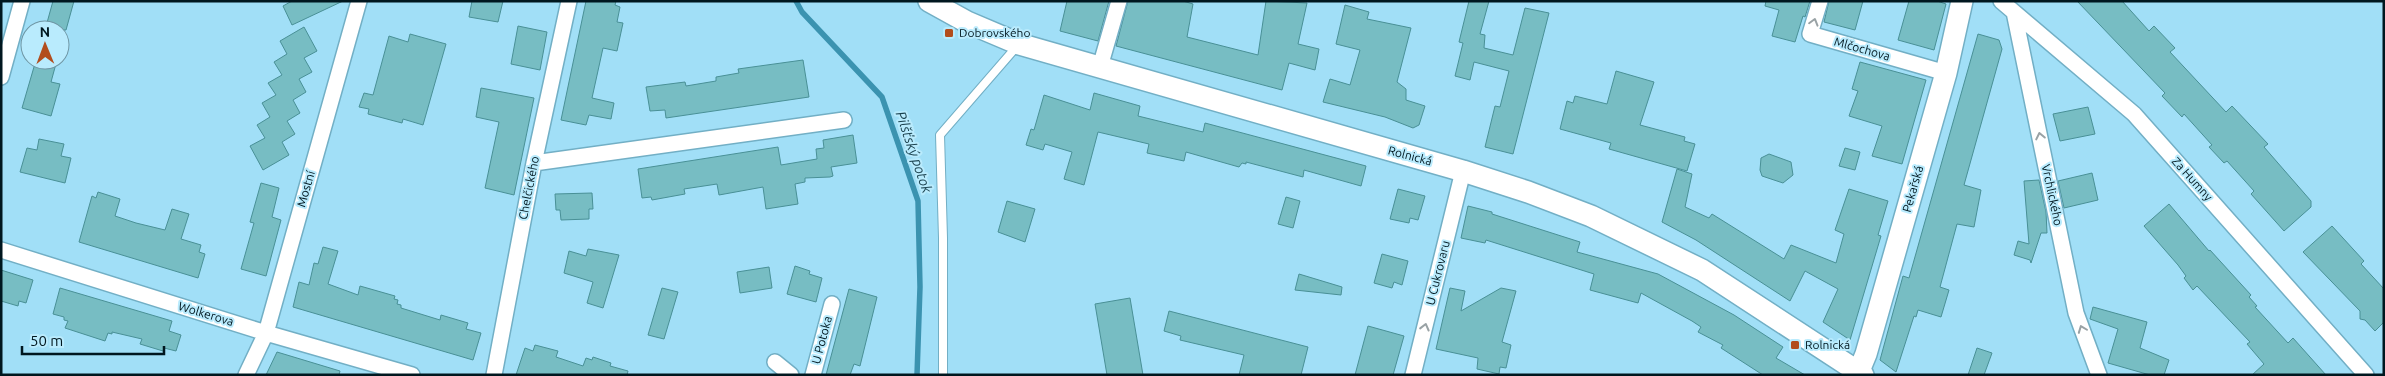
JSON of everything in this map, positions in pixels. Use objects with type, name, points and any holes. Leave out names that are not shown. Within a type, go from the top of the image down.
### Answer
[{"type":"street","points":[[1,77],[22,1]]},
{"type":"street","name":"Mostní","points":[[246,375],[266,333],[359,1]]},
{"type":"street","name":"Chelčického","points":[[494,375],[534,163],[569,1]]},
{"type":"street","name":"Rolnická","points":[[929,1],[967,22],[1019,44],[1462,171],[1528,192],[1591,216],[1702,270],[1860,374]]},
{"type":"street","points":[[1100,67],[1119,1]]},
{"type":"street","name":"Mlčochova","points":[[1820,1],[1810,34],[1946,73]]},
{"type":"street","name":"Pekařská","points":[[1860,374],[1946,73],[1962,1]]},
{"type":"street","name":"Za Humny","points":[[2001,1],[2134,114],[2366,375]]},
{"type":"street","name":"Vrchlického","points":[[2014,12],[2076,313],[2099,375]]},
{"type":"street","points":[[534,163],[844,120]]},
{"type":"street","name":"U Cukrovaru","points":[[1413,375],[1462,171]]},
{"type":"street","name":"Wolkerova","points":[[1,250],[266,333],[412,375]]},
{"type":"street","name":"U Potoka","points":[[813,375],[832,304]]},
{"type":"street","points":[[775,362],[791,375]]},
{"type":"lane","points":[[943,375],[943,238],[940,135],[1019,44]]},
{"type":"building","points":[[53,1],[74,1],[69,20],[48,20]]},
{"type":"building","points":[[292,1],[343,1],[292,25],[283,6]]},
{"type":"building","points":[[472,1],[503,1],[498,22],[469,17]]},
{"type":"building","points":[[586,1],[616,1],[615,5],[620,7],[617,22],[623,23],[617,51],[603,48],[592,98],[614,103],[611,119],[589,115],[586,125],[561,120]]},
{"type":"building","points":[[1067,1],[1109,1],[1098,41],[1060,31]]},
{"type":"building","points":[[1128,1],[1183,1],[1193,4],[1187,37],[1258,55],[1266,1],[1307,3],[1298,44],[1319,49],[1315,70],[1289,63],[1282,90],[1116,46]]},
{"type":"building","points":[[1469,1],[1489,1],[1480,34],[1485,35],[1484,48],[1513,55],[1525,8],[1549,13],[1513,154],[1485,147],[1495,106],[1500,107],[1509,71],[1474,62],[1470,80],[1455,76],[1463,43],[1459,42]]},
{"type":"building","points":[[1766,1],[1810,1],[1795,42],[1772,36],[1779,10],[1765,6]]},
{"type":"building","points":[[1829,1],[1863,1],[1855,30],[1824,22]]},
{"type":"building","points":[[1909,1],[1937,1],[1946,4],[1934,50],[1898,40]]},
{"type":"building","points":[[2077,1],[2122,1],[2149,31],[2154,26],[2175,48],[2170,52],[2226,112],[2232,106],[2268,144],[2264,147],[2311,201],[2311,207],[2284,231],[2251,194],[2254,191],[2227,161],[2224,163],[2209,147],[2212,145],[2184,114],[2182,117],[2162,96],[2165,93]]},
{"type":"building","points":[[1345,5],[1369,12],[1367,19],[1411,28],[1397,82],[1406,89],[1406,100],[1425,106],[1419,125],[1413,128],[1385,117],[1323,102],[1330,79],[1350,85],[1360,50],[1336,44]]},
{"type":"building","points":[[518,26],[547,32],[540,70],[511,64]]},
{"type":"building","points":[[304,27],[317,51],[304,58],[312,72],[299,79],[306,92],[293,100],[300,113],[287,121],[295,134],[282,142],[289,155],[263,170],[250,146],[265,138],[257,125],[270,117],[262,103],[276,95],[268,83],[282,75],[274,62],[287,54],[280,41]]},
{"type":"building","points":[[410,34],[446,44],[423,125],[403,119],[402,123],[368,114],[369,109],[359,107],[364,93],[373,95],[389,36],[408,42]]},
{"type":"building","points":[[1978,34],[1999,40],[2002,49],[1964,185],[1981,190],[1974,227],[1957,224],[1940,287],[1949,290],[1941,317],[1918,310],[1916,317],[1914,316],[1896,372],[1880,360],[1903,276],[1909,278]]},
{"type":"building","points":[[803,60],[809,97],[666,118],[665,110],[650,111],[646,87],[685,82],[686,86],[716,81],[716,77],[739,73],[738,69]]},
{"type":"building","points":[[1860,62],[1926,80],[1902,164],[1872,156],[1882,126],[1849,116],[1858,91],[1852,89]]},
{"type":"building","points":[[33,70],[54,70],[51,82],[60,84],[51,116],[22,108]]},
{"type":"building","points":[[1616,71],[1654,82],[1640,125],[1685,137],[1684,141],[1695,144],[1687,171],[1609,149],[1611,143],[1560,129],[1567,101],[1573,103],[1575,96],[1607,104]]},
{"type":"building","points":[[481,88],[534,98],[514,195],[485,188],[499,122],[476,117]]},
{"type":"building","points":[[1094,93],[1140,106],[1138,116],[1203,132],[1205,123],[1366,166],[1361,186],[1304,170],[1303,177],[1246,162],[1246,164],[1242,163],[1239,167],[1186,152],[1184,161],[1147,153],[1149,144],[1098,132],[1084,185],[1064,179],[1072,152],[1045,144],[1043,150],[1026,145],[1031,129],[1034,130],[1044,95],[1090,110]]},
{"type":"building","points":[[2088,107],[2095,134],[2060,141],[2053,114]]},
{"type":"building","points":[[853,135],[857,163],[831,167],[833,176],[805,178],[805,182],[795,184],[798,204],[766,209],[763,187],[719,195],[717,184],[684,189],[685,194],[652,200],[651,197],[642,198],[638,169],[778,147],[781,165],[817,159],[816,149],[824,148],[823,140]]},
{"type":"building","points":[[39,139],[64,144],[61,156],[71,158],[65,183],[20,172],[27,148],[37,150]]},
{"type":"building","points":[[1845,148],[1860,152],[1855,170],[1839,166]]},
{"type":"building","points":[[1769,154],[1791,162],[1793,175],[1783,183],[1762,176],[1760,170],[1761,158]]},
{"type":"building","points":[[1677,169],[1692,174],[1685,207],[1709,218],[1712,214],[1784,259],[1791,245],[1836,263],[1844,234],[1835,230],[1849,189],[1888,201],[1878,235],[1881,236],[1850,340],[1823,322],[1838,289],[1805,271],[1790,301],[1696,240],[1662,222]]},
{"type":"building","points":[[2092,173],[2098,200],[2064,208],[2058,181]]},
{"type":"building","points":[[2039,180],[2046,212],[2047,233],[2041,233],[2031,263],[2030,260],[2014,255],[2018,241],[2029,244],[2024,181]]},
{"type":"building","points":[[261,183],[279,188],[272,217],[281,220],[266,276],[241,269],[254,223],[250,222]]},
{"type":"building","points":[[1398,189],[1425,196],[1418,220],[1410,218],[1409,223],[1390,219]]},
{"type":"building","points":[[98,192],[120,199],[115,216],[136,223],[165,230],[172,209],[189,214],[181,239],[201,245],[199,252],[205,254],[198,278],[79,242],[92,196],[96,198]]},
{"type":"building","points":[[592,193],[593,209],[589,209],[589,219],[561,220],[560,210],[556,210],[555,194]]},
{"type":"building","points":[[1286,197],[1300,201],[1293,228],[1278,224]]},
{"type":"building","points":[[1007,201],[1035,209],[1025,242],[998,232]]},
{"type":"building","points":[[2169,204],[2209,251],[2251,295],[2249,297],[2257,306],[2255,307],[2288,343],[2293,338],[2326,375],[2252,375],[2264,364],[2247,344],[2250,342],[2197,286],[2193,290],[2184,278],[2186,276],[2178,265],[2144,226]]},
{"type":"building","points":[[1468,206],[1492,212],[1492,214],[1580,242],[1577,252],[1658,274],[1734,315],[1783,347],[1776,358],[1805,375],[1763,375],[1721,348],[1723,345],[1698,332],[1701,327],[1641,293],[1638,303],[1590,290],[1594,274],[1486,240],[1485,243],[1461,238]]},
{"type":"building","points":[[2332,226],[2364,261],[2361,264],[2384,289],[2384,322],[2375,331],[2365,320],[2360,319],[2360,311],[2303,252]]},
{"type":"building","points":[[323,247],[338,251],[328,284],[358,295],[360,286],[395,296],[394,299],[398,300],[397,304],[401,305],[401,308],[440,320],[441,315],[468,323],[466,329],[481,333],[473,360],[293,307],[299,282],[309,285],[314,263],[318,264]]},
{"type":"building","points":[[588,249],[619,255],[603,308],[587,303],[593,282],[564,273],[569,251],[586,256]]},
{"type":"building","points":[[1382,254],[1408,261],[1402,285],[1394,282],[1392,288],[1374,283]]},
{"type":"building","points":[[795,266],[810,271],[809,274],[822,278],[816,302],[787,294]]},
{"type":"building","points":[[769,267],[772,288],[740,293],[737,272]]},
{"type":"building","points":[[1,270],[33,280],[26,303],[19,301],[18,306],[1,301]]},
{"type":"building","points":[[1299,274],[1342,287],[1341,295],[1295,290]]},
{"type":"building","points":[[60,288],[172,321],[169,331],[181,335],[176,351],[164,348],[163,351],[140,344],[142,339],[112,332],[112,334],[108,333],[105,341],[65,328],[68,321],[64,320],[64,317],[53,314]]},
{"type":"building","points":[[662,288],[678,292],[664,339],[648,335]]},
{"type":"building","points":[[1450,288],[1465,291],[1461,311],[1501,288],[1516,291],[1502,342],[1511,345],[1506,368],[1500,367],[1499,374],[1477,369],[1478,358],[1436,349]]},
{"type":"building","points":[[849,289],[877,297],[860,366],[854,364],[850,375],[826,375]]},
{"type":"building","points":[[1130,298],[1143,375],[1107,375],[1095,304]]},
{"type":"building","points":[[2093,307],[2147,322],[2140,348],[2169,360],[2164,375],[2150,375],[2108,363],[2118,329],[2090,319]]},
{"type":"building","points":[[1169,311],[1308,347],[1301,375],[1239,375],[1244,355],[1180,340],[1181,336],[1164,331]]},
{"type":"building","points":[[1368,326],[1404,336],[1393,375],[1355,375]]},
{"type":"building","points":[[535,345],[558,351],[556,357],[583,366],[586,358],[592,360],[593,357],[611,363],[610,366],[628,371],[627,375],[516,375],[525,348],[533,351]]},
{"type":"building","points":[[1977,348],[1992,353],[1984,375],[1968,375]]},
{"type":"building","points":[[277,352],[340,371],[339,375],[266,375]]},
{"type":"waterway","name":"Pilšťský potok","points":[[796,1],[802,12],[882,97],[918,201],[920,287],[917,375]]},
{"type":"place","name":"Dobrovského","points":[[949,33]]},
{"type":"place","name":"Rolnická","points":[[1795,345]]}]
